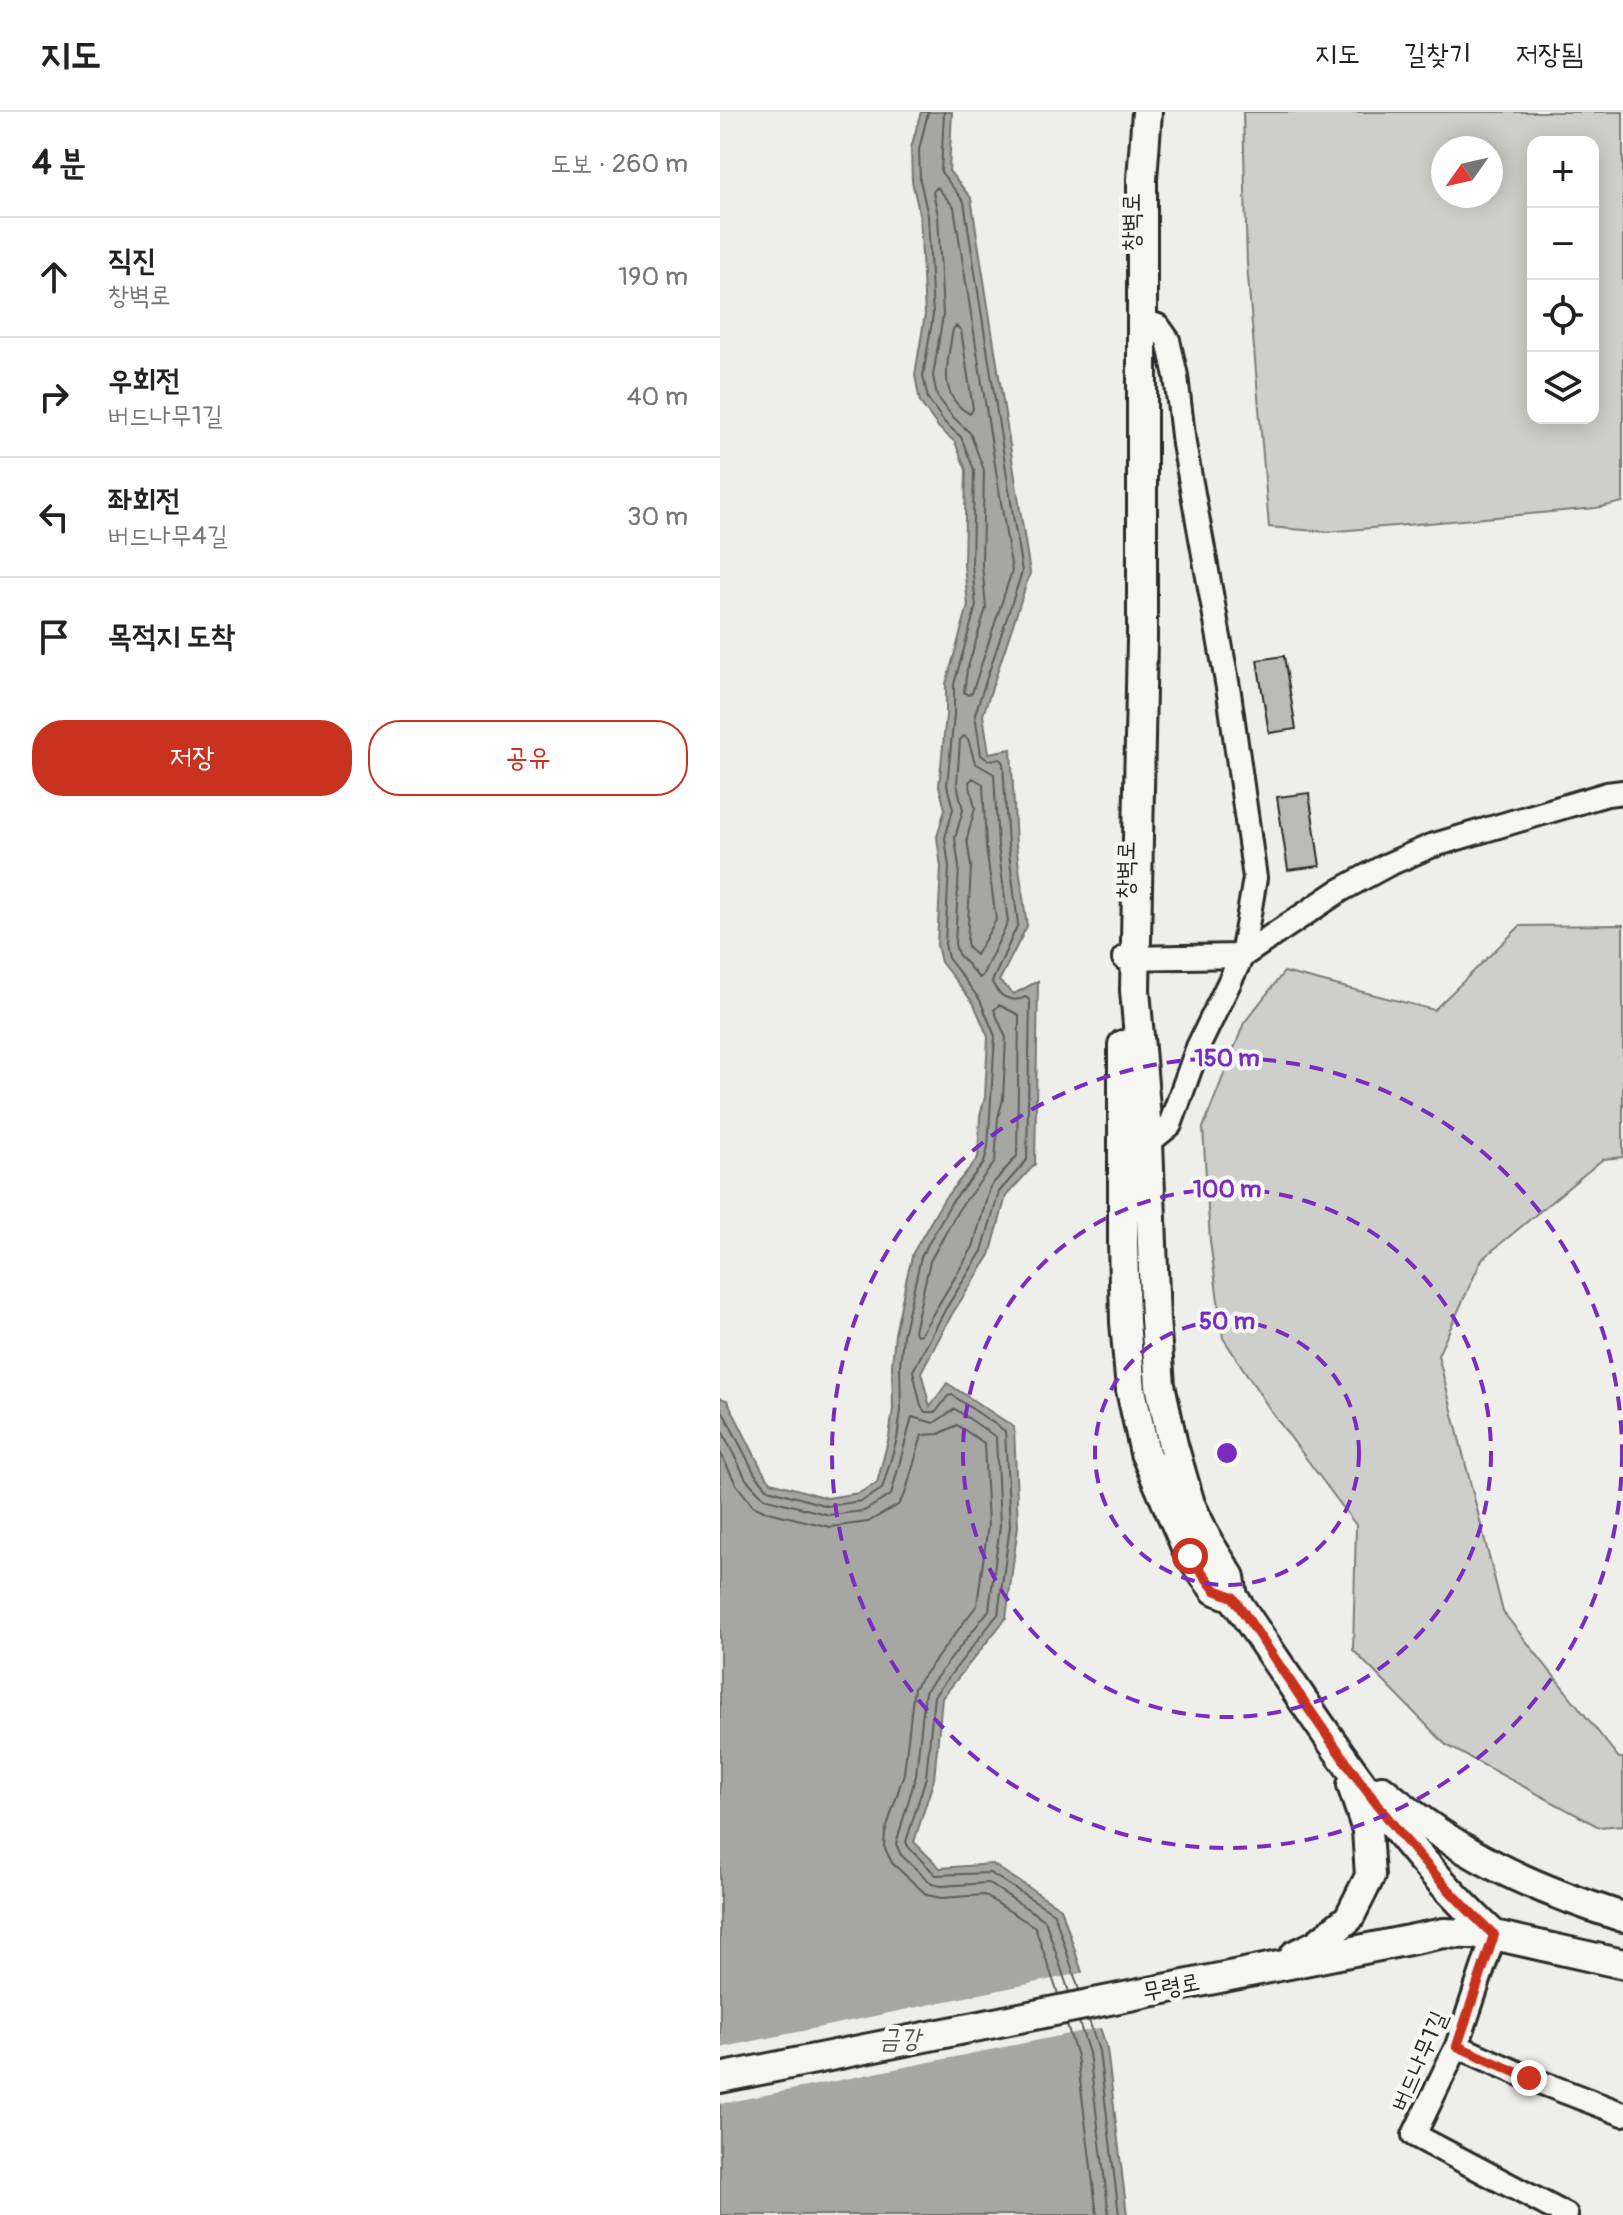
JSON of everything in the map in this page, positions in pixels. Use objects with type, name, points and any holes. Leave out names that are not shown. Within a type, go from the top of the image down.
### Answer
[{"type":"main road","name":"창벽로","points":[[1134,112],[1130,179],[1130,958],[1148,1143],[1160,1385],[1190,1504],[1208,1542],[1230,1577],[1233,1597],[1373,1801],[1460,1903],[1494,1935]]},
{"type":"main road","name":"창벽로","points":[[1147,112],[1142,179],[1142,638],[1130,958],[1123,1242],[1125,1322],[1131,1390],[1145,1453],[1190,1556],[1215,1590],[1233,1597]]},
{"type":"main road","points":[[1342,1755],[1409,1812],[1453,1844],[1509,1876],[1623,1917]]},
{"type":"main road","points":[[1265,1968],[1316,1945],[1349,1918],[1370,1876],[1367,1830],[1342,1755]]},
{"type":"main road","name":"무령로","points":[[720,2078],[1444,1933],[1494,1935],[1623,1964]]},
{"type":"street","points":[[1144,321],[1158,326],[1168,340],[1176,376],[1186,459],[1229,693],[1255,878],[1242,956],[1198,1047],[1170,1125],[1148,1143]]},
{"type":"street","points":[[1130,958],[1242,956],[1339,891],[1409,855],[1607,794],[1623,792]]},
{"type":"street","name":"버드나무1길","points":[[1494,1935],[1457,2046],[1414,2135],[1566,2215]]},
{"type":"street","points":[[1457,2046],[1623,2114]]},
{"type":"shaded area","points":[[1243,112],[1623,112],[1623,502],[1596,508],[1327,532],[1269,527],[1247,265]]},
{"type":"shaded area","points":[[1623,925],[1623,1157],[1603,1159],[1482,1259],[1438,1355],[1503,1612],[1619,1758],[1623,1758],[1623,1825],[1599,1827],[1446,1745],[1353,1650],[1356,1525],[1273,1414],[1223,1338],[1210,1241],[1203,1128],[1244,1023],[1284,972],[1434,1010],[1520,926]]},
{"type":"water","name":"금강","points":[[921,112],[952,112],[949,171],[971,198],[1030,573],[983,715],[989,753],[1011,749],[1016,845],[1027,926],[999,981],[1014,994],[1038,981],[1035,1164],[1006,1196],[990,1255],[952,1314],[921,1372],[930,1407],[947,1383],[1014,1427],[1018,1526],[1006,1618],[942,1698],[934,1779],[914,1842],[940,1868],[992,1864],[1061,1908],[1107,2049],[1127,2215],[720,2215],[720,1398],[727,1400],[771,1482],[827,1498],[859,1493],[877,1483],[893,1409],[895,1334],[913,1253],[944,1199],[978,1158],[980,1116],[985,1097],[988,1037],[974,1004],[941,962],[937,945],[941,867],[937,837],[945,809],[939,786],[946,684],[968,606],[964,565],[966,470],[955,442],[939,428],[920,402],[915,375],[925,315],[920,216],[912,181],[911,148]]},
{"type":"pier","points":[[1086,1972],[1104,2027],[720,2104],[720,2048]]},
{"type":"building","points":[[1284,656],[1296,729],[1269,733],[1257,660]]},
{"type":"building","points":[[1309,793],[1320,866],[1288,870],[1277,797]]},
{"type":"route","points":[[1190,1556],[1215,1590],[1233,1597],[1373,1801],[1460,1903],[1494,1935],[1457,2046],[1529,2078]]}]
